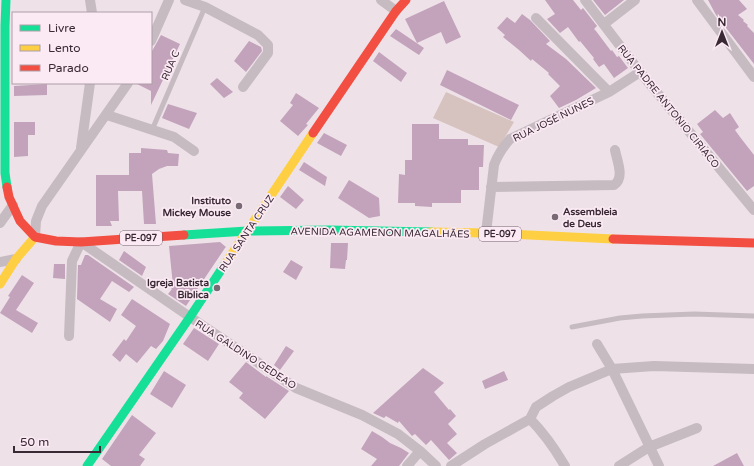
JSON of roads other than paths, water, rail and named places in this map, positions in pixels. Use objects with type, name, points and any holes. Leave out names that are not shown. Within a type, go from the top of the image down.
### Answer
[{"type":"main road","points":[[0,284],[16,259],[35,237],[20,221],[9,197],[5,173],[6,0]]},
{"type":"main road","name":"RUA SANTA CRUZ","points":[[87,466],[190,317],[401,5]]},
{"type":"main road","name":"AVENIDA AGAMENON MAGALHÃES","points":[[247,231],[329,230],[486,233],[754,243]]},
{"type":"main road","name":"PE-097","points":[[35,237],[56,241],[81,242],[247,231]]},
{"type":"street","points":[[90,0],[92,12]]},
{"type":"street","points":[[152,39],[169,0]]},
{"type":"street","points":[[185,0],[205,7],[258,35],[268,45],[268,52],[243,87]]},
{"type":"street","points":[[381,0],[401,5],[413,0]]},
{"type":"street","name":"RUA PADRE ANTONIO CIRIACO","points":[[585,0],[640,72],[752,204]]},
{"type":"street","points":[[604,24],[635,0]]},
{"type":"street","points":[[698,0],[754,77]]},
{"type":"street","points":[[536,18],[609,92]]},
{"type":"street","name":"RUA JOSÉ NUNES","points":[[486,233],[494,165],[502,148],[510,140],[609,92],[640,72]]},
{"type":"street","points":[[81,150],[90,84]]},
{"type":"street","points":[[35,237],[36,221],[42,206],[127,84]]},
{"type":"street","points":[[107,115],[174,137],[194,152]]},
{"type":"street","points":[[491,187],[614,185],[618,183],[620,179],[615,150]]},
{"type":"street","points":[[0,222],[13,205]]},
{"type":"street","points":[[69,336],[72,260],[81,242]]},
{"type":"street","name":"RUA GALDINO GEDEAO","points":[[81,242],[296,388],[362,415],[398,434],[436,466]]},
{"type":"street","points":[[0,262],[16,259]]},
{"type":"street","points":[[597,344],[612,369],[659,466]]},
{"type":"street","points":[[451,466],[485,444],[530,419],[536,407],[542,402],[568,387],[612,369],[654,366],[754,369]]},
{"type":"street","points":[[530,419],[540,429],[558,453],[565,466]]},
{"type":"street","points":[[619,466],[649,447],[697,428]]},
{"type":"street","points":[[407,466],[420,451]]},
{"type":"lane","name":"RUA C","points":[[152,130],[205,7]]},
{"type":"lane","points":[[572,327],[620,318],[642,316],[694,314],[754,316]]},
{"type":"place","name":"Instituto Mickey Mouse","points":[[239,206]]},
{"type":"place","name":"Assembleia de Deus","points":[[555,217]]},
{"type":"place","name":"Igreja Batista Bíblica","points":[[217,288]]}]
